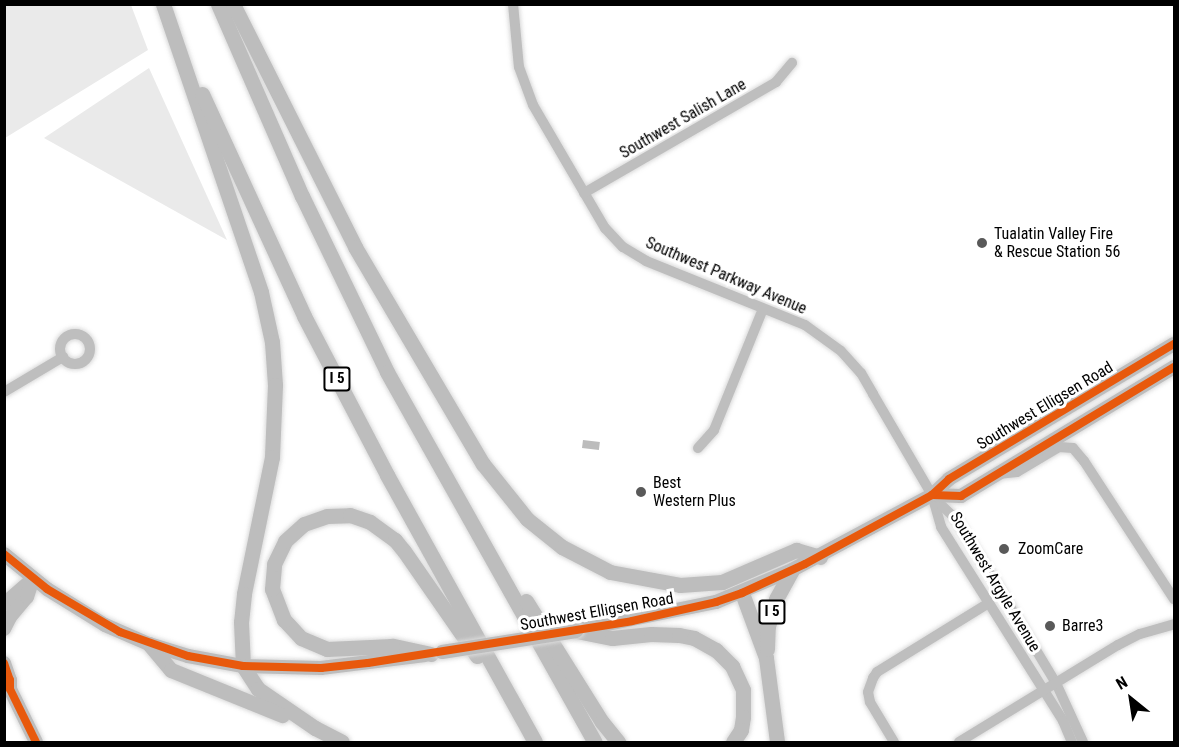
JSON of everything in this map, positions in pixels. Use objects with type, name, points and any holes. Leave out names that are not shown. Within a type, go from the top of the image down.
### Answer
[{"type":"highway","name":"I 5","points":[[163,4],[304,316],[387,475],[535,742]]},
{"type":"highway","points":[[218,4],[280,148],[410,416],[595,742]]},
{"type":"highway","points":[[232,4],[361,258],[483,465],[527,519],[562,547],[600,568],[637,579],[680,585],[722,582],[796,550],[820,556]]},
{"type":"highway","name":"I 5","points":[[176,37],[223,185],[261,292],[272,342],[275,406],[272,457],[244,594],[241,622],[243,666]]},
{"type":"highway","name":"I 5","points":[[436,653],[392,646],[327,649],[301,638],[284,620],[272,589],[274,564],[285,541],[304,524],[339,514],[362,518],[384,531],[404,550],[517,711]]},
{"type":"highway","points":[[477,533],[525,598],[602,722],[618,742]]},
{"type":"highway","name":"I 5","points":[[777,742],[766,658],[768,626],[776,599],[792,570]]},
{"type":"highway","name":"I 5","points":[[742,593],[766,658]]},
{"type":"highway","points":[[576,631],[612,639],[651,634],[679,635],[694,638],[716,650],[732,666],[743,690],[741,730],[733,742]]},
{"type":"highway","points":[[149,644],[171,670],[315,728],[342,742]]},
{"type":"highway","points":[[243,666],[258,689],[315,728]]},
{"type":"main road","name":"Southwest Elligsen Road","points":[[4,554],[33,579],[105,625],[149,644],[188,656],[243,666],[321,668],[576,631],[679,612],[742,593],[792,570],[932,495],[949,479],[1174,345]]},
{"type":"main road","name":"Southwest Elligsen Road","points":[[932,495],[961,496],[1174,367]]},
{"type":"main road","points":[[4,604],[33,579]]},
{"type":"main road","points":[[4,629],[10,616],[27,597],[33,579]]},
{"type":"main road","points":[[4,663],[10,680],[7,688],[36,742]]},
{"type":"street","name":"Southwest Parkway Avenue","points":[[513,4],[516,44],[523,80],[539,117],[605,228],[629,250],[646,261],[805,325],[841,351],[861,374],[932,495]]},
{"type":"street","name":"Southwest Salish Lane","points":[[584,194],[776,82],[792,63]]},
{"type":"street","points":[[698,448],[714,430],[763,309]]},
{"type":"street","points":[[4,392],[63,357]]},
{"type":"street","points":[[998,474],[1017,472],[1059,447],[1067,446],[1078,452],[1115,512],[1174,598]]},
{"type":"street","name":"Southwest Argyle Avenue","points":[[932,495],[941,527],[987,604],[1044,691],[1072,742]]},
{"type":"street","name":"Southwest Argyle Avenue","points":[[932,495],[955,518],[1056,683],[1083,742]]},
{"type":"street","points":[[894,742],[870,702],[870,684],[877,672],[987,604]]},
{"type":"street","points":[[959,742],[1140,634],[1174,624]]},
{"type":"shaded area","points":[[5,4],[131,5],[148,50],[5,138]]},
{"type":"shaded area","points":[[149,68],[227,240],[44,138]]},
{"type":"shaded area","points":[[583,440],[600,442],[599,450],[582,448]]},
{"type":"cycle path","points":[[4,554],[47,589],[120,632],[188,656],[243,666],[321,668],[368,663],[632,621],[716,602],[742,593],[805,564],[932,495],[949,479],[1174,344]]},
{"type":"cycle path","points":[[932,495],[961,496],[1174,367]]},
{"type":"cycle path","points":[[4,663],[10,680],[10,689],[36,742]]},
{"type":"place","name":"Tualatin Valley Fire & Rescue Station 56","points":[[982,243]]},
{"type":"place","name":"Best Western Plus","points":[[641,492]]},
{"type":"place","name":"ZoomCare","points":[[1004,549]]},
{"type":"place","name":"Barre3","points":[[1050,626]]}]
